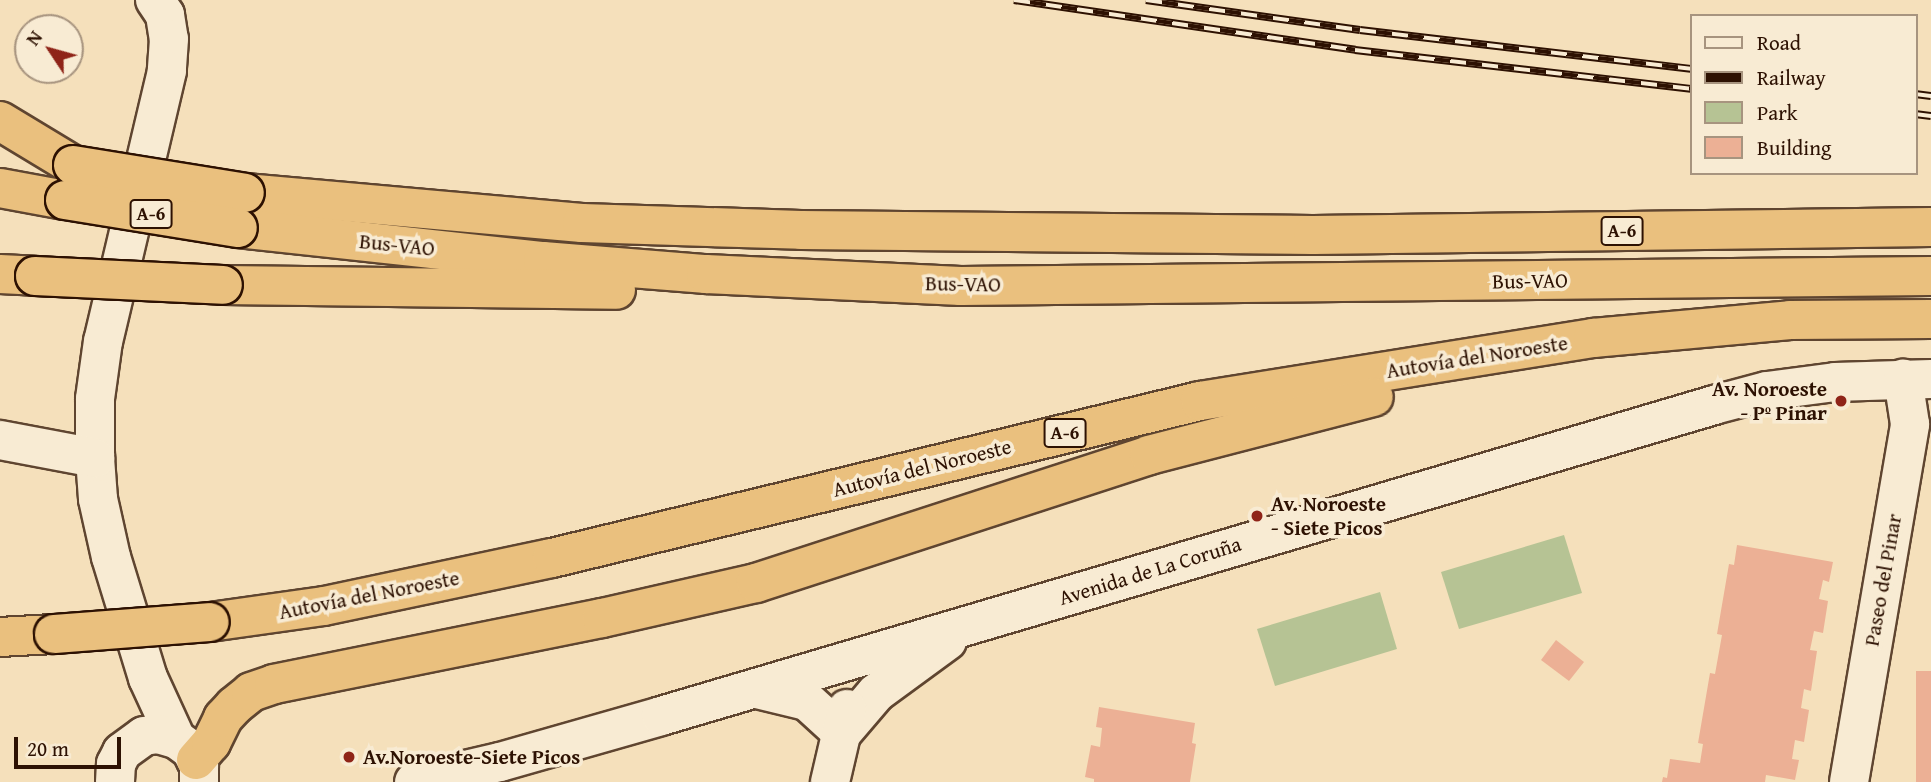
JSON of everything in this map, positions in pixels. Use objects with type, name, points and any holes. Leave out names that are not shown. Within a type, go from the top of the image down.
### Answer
[{"type":"highway","points":[[0,121],[69,182]]},
{"type":"highway","name":"A-6","points":[[0,152],[69,182]]},
{"type":"highway","name":"Bus-VAO","points":[[0,188],[69,182],[543,261],[706,274],[961,286],[1931,276]]},
{"type":"highway","name":"A-6","points":[[242,210],[801,230],[1313,235],[1931,227]]},
{"type":"highway","points":[[17,275],[223,285],[645,290],[961,286]]},
{"type":"highway","name":"Autovía del Noroeste","points":[[0,637],[210,622],[324,606],[552,558],[1200,401],[1593,338],[1790,320],[1931,319]]},
{"type":"highway","points":[[200,766],[223,718],[251,692],[274,684],[602,618],[756,583],[1149,455],[1354,401],[1472,375],[1546,347]]},
{"type":"street","points":[[155,0],[165,15],[169,39],[167,71],[103,341],[95,399],[95,458],[98,499],[109,545],[148,678],[200,766]]},
{"type":"street","name":"Avenida de La Coruña","points":[[414,782],[500,762],[1714,405],[1767,391],[1835,382],[1917,379]]},
{"type":"street","name":"Paseo del Pinar","points":[[1849,782],[1917,379]]},
{"type":"street","points":[[0,440],[95,458]]},
{"type":"street","points":[[842,733],[876,693],[970,625]]},
{"type":"street","points":[[830,782],[858,658]]},
{"type":"street","points":[[115,782],[116,764],[131,743],[148,678]]},
{"type":"street","points":[[754,688],[807,701],[842,733]]},
{"type":"street","points":[[131,743],[144,736],[158,734],[200,766]]},
{"type":"green space","points":[[1564,535],[1582,593],[1459,629],[1441,572]]},
{"type":"green space","points":[[1380,592],[1397,649],[1275,686],[1257,629]]},
{"type":"building","points":[[1737,545],[1833,562],[1829,582],[1823,580],[1819,599],[1828,601],[1823,633],[1814,631],[1810,650],[1817,651],[1811,691],[1804,689],[1801,708],[1809,710],[1804,742],[1795,740],[1792,759],[1799,760],[1795,780],[1766,775],[1765,782],[1662,782],[1663,777],[1667,778],[1670,759],[1700,763],[1703,744],[1698,743],[1710,673],[1715,674],[1722,635],[1717,634],[1729,564],[1734,565]]},
{"type":"building","points":[[1556,640],[1584,662],[1569,681],[1541,660]]},
{"type":"building","points":[[1916,671],[1931,671],[1931,782],[1916,782]]},
{"type":"building","points":[[1099,707],[1195,723],[1192,743],[1196,744],[1190,782],[1094,782],[1094,779],[1085,777],[1091,745],[1100,747],[1102,728],[1096,727]]},
{"type":"railway","points":[[1014,0],[1355,50],[1689,89]]},
{"type":"railway","points":[[1146,0],[1360,30],[1689,69]]},
{"type":"railway","points":[[1917,94],[1931,96]]},
{"type":"railway","points":[[1917,114],[1931,116]]},
{"type":"place","name":"Av. Noroeste - Pº Pinar","points":[[1841,401]]},
{"type":"place","name":"Av. Noroeste - Siete Picos","points":[[1257,516]]},
{"type":"place","name":"Av.Noroeste-Siete Picos","points":[[349,757]]}]
